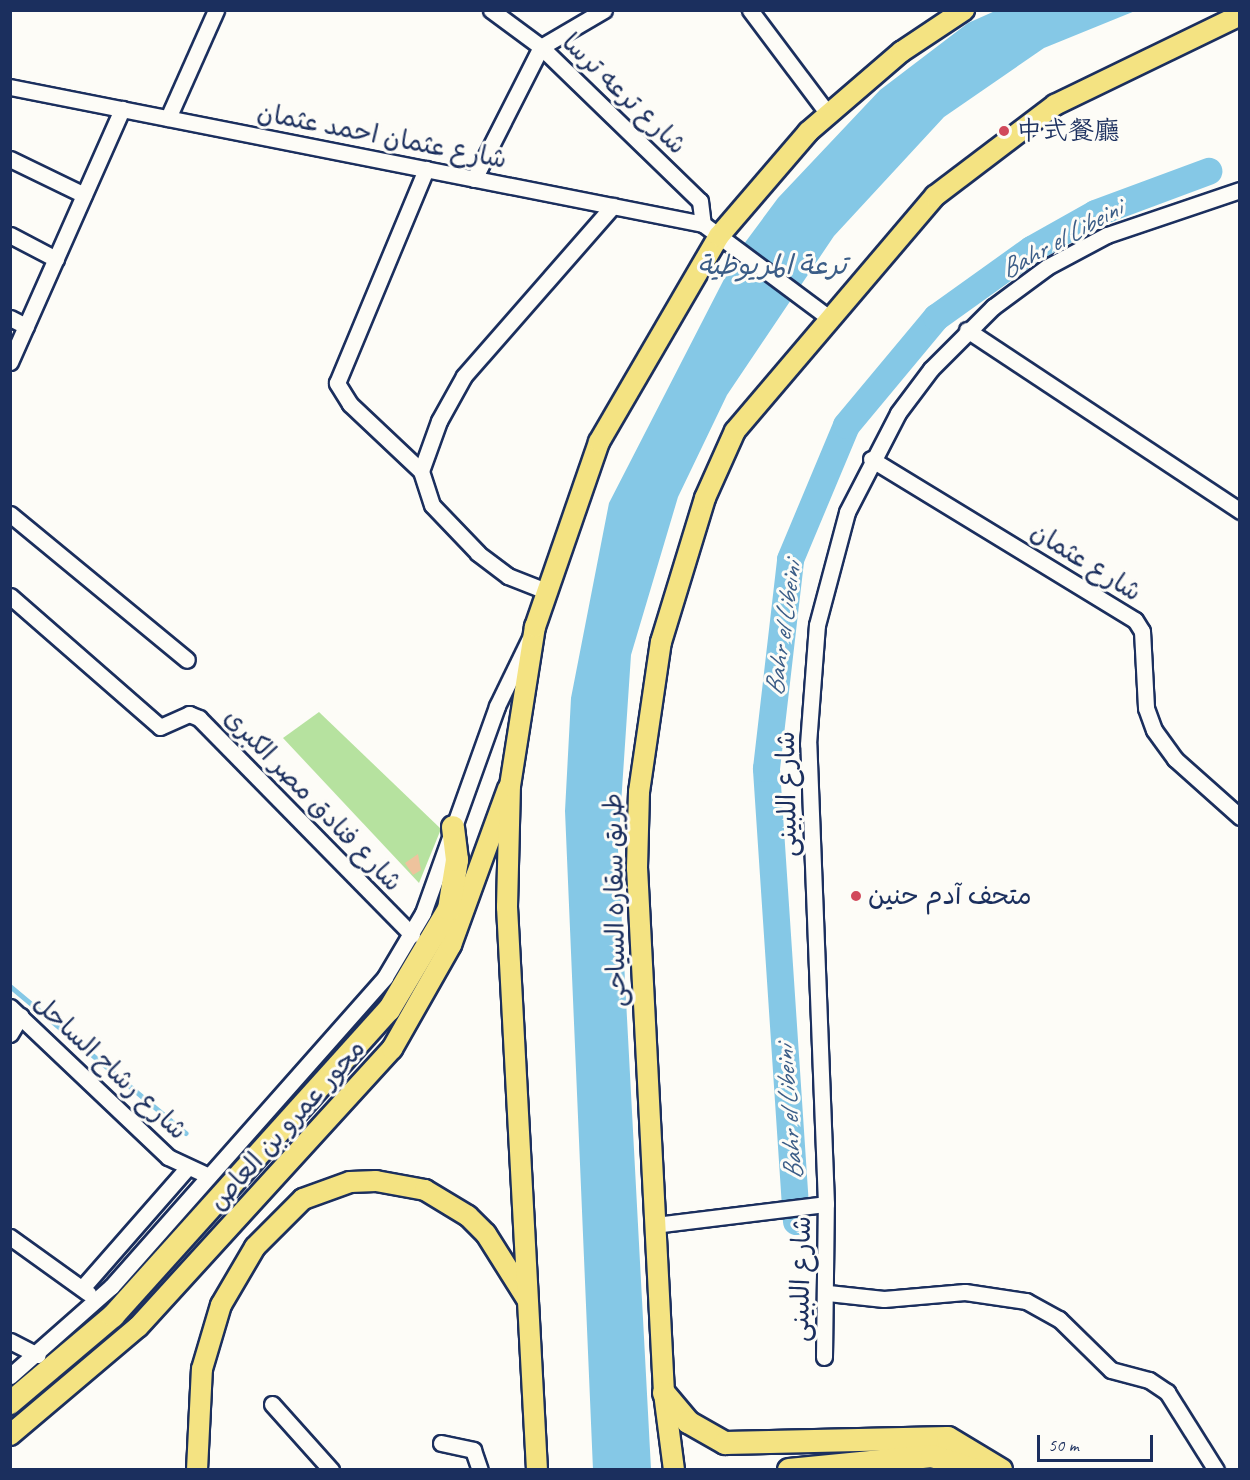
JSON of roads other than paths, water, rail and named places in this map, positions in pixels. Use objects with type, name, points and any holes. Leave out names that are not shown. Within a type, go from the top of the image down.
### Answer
[{"type":"highway","points":[[10,1403],[113,1316],[389,1010],[449,909],[456,868],[453,827]]},
{"type":"highway","points":[[664,1394],[688,1422],[725,1443],[948,1438],[1001,1470]]},
{"type":"highway","points":[[789,1470],[810,1463],[932,1456],[976,1470]]},
{"type":"main road","points":[[537,1470],[530,1303],[507,907],[510,786],[535,627],[546,591],[610,421],[719,236],[828,114],[955,13]]},
{"type":"main road","name":"طريق سقاره السياحى","points":[[674,1470],[664,1394],[636,868],[643,749],[660,642],[705,498],[735,431],[823,313],[935,196],[995,147],[1055,105],[1239,15]]},
{"type":"main road","name":"محور عمرو بن العاص","points":[[10,1435],[138,1327],[392,1049],[447,954],[495,814],[510,786]]},
{"type":"main road","points":[[197,1470],[202,1370],[221,1305],[255,1247],[303,1199],[350,1182],[376,1180],[425,1190],[468,1216],[486,1234],[530,1303]]},
{"type":"street","points":[[168,118],[216,10]]},
{"type":"street","name":"شارع ترعه ترسا","points":[[491,10],[541,47],[700,201],[703,224]]},
{"type":"street","points":[[474,179],[541,47],[604,10]]},
{"type":"street","points":[[750,10],[828,114]]},
{"type":"street","name":"شارع عثمان احمد عثمان","points":[[10,87],[703,224],[823,313]]},
{"type":"street","points":[[10,362],[122,109]]},
{"type":"street","points":[[10,159],[84,195]]},
{"type":"street","points":[[426,169],[337,383],[346,399],[421,471],[432,505],[478,553],[508,576],[546,591]]},
{"type":"street","name":"شارع اللبينى","points":[[824,1357],[828,1293],[820,1204],[808,744],[817,625],[829,568],[871,459],[931,369],[967,330],[1019,286],[1076,249],[1239,190]]},
{"type":"street","points":[[421,471],[446,406],[479,355],[613,206]]},
{"type":"street","points":[[10,235],[56,259]]},
{"type":"street","points":[[10,318],[26,326]]},
{"type":"street","points":[[967,330],[1239,511]]},
{"type":"street","name":"شارع عثمان","points":[[871,459],[1135,620],[1142,631],[1146,708],[1154,730],[1176,759],[1239,817]]},
{"type":"street","points":[[10,514],[187,660]]},
{"type":"street","name":"شارع فنادق مصر الكبرى","points":[[10,596],[160,727],[189,714],[199,718],[412,935]]},
{"type":"street","points":[[10,1376],[38,1355],[95,1304],[369,997],[412,935],[497,706],[535,627]]},
{"type":"street","points":[[10,1035],[16,1012]]},
{"type":"street","name":"شارع رشاح الساحل","points":[[16,1012],[168,1157],[209,1176]]},
{"type":"street","points":[[82,1287],[188,1167]]},
{"type":"street","points":[[655,1225],[754,1210],[820,1204]]},
{"type":"street","points":[[10,1237],[82,1287],[95,1304]]},
{"type":"street","points":[[828,1293],[884,1299],[965,1292],[1026,1301],[1059,1319],[1111,1370],[1149,1380],[1167,1392],[1216,1470]]},
{"type":"street","points":[[10,1341],[38,1355]]},
{"type":"street","points":[[272,1404],[330,1470]]},
{"type":"street","points":[[441,1443],[473,1450],[480,1470]]},
{"type":"water","name":"ترعة المريوطية","points":[[995,11],[1135,11],[1044,48],[944,117],[834,236],[727,395],[678,497],[631,655],[618,849],[651,1469],[593,1470],[565,811],[571,698],[609,503],[738,252],[778,198],[880,90],[968,23]]},
{"type":"waterway","name":"Bahr el Libeini","points":[[796,1221],[766,768],[790,559],[846,425],[936,317],[1031,249],[1095,213],[1208,171]]},
{"type":"waterway","points":[[10,986],[186,1133]]},
{"type":"place","name":"中式餐廳","points":[[1004,131]]},
{"type":"place","name":"متحف آدم حنين","points":[[856,896]]}]
